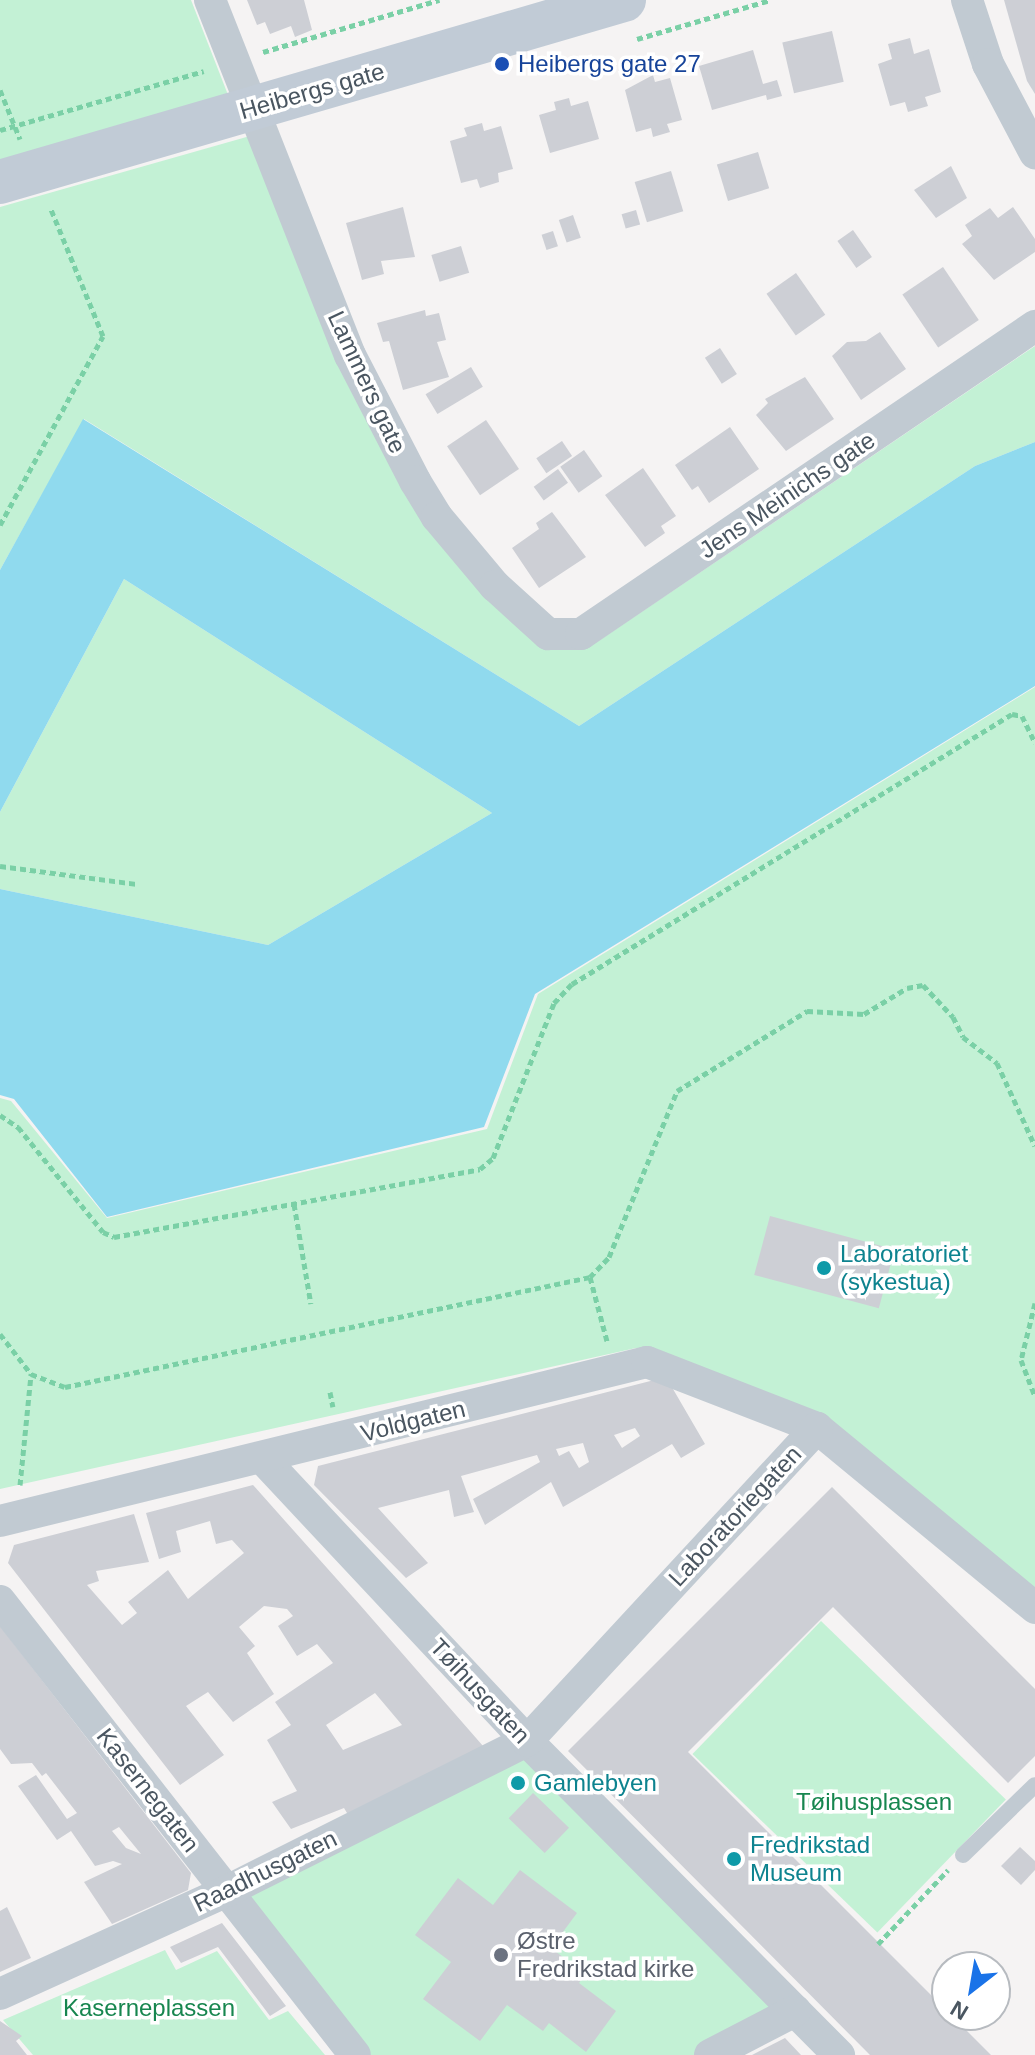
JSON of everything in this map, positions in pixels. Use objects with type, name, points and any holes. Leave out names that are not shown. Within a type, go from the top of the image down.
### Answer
[{"type":"street","name":"Lammers gate","points":[[210,0],[350,355],[415,481],[437,517],[534,625]]},
{"type":"street","name":"Heibergs gate","points":[[16,177],[624,0]]},
{"type":"street","points":[[967,0],[988,64],[1035,153]]},
{"type":"street","name":"Jens Meinichs gate","points":[[534,625],[548,634],[581,634],[1035,326]]},
{"type":"street","name":"Voldgaten","points":[[9,1519],[263,1459],[647,1362],[817,1428]]},
{"type":"street","name":"Laboratoriegaten","points":[[527,1741],[817,1428],[1035,1608]]},
{"type":"street","name":"Tøihusgaten","points":[[263,1459],[527,1741],[839,2055]]},
{"type":"street","name":"Kasernegaten","points":[[0,1601],[355,2055]]},
{"type":"street","name":"Raadhusgaten","points":[[0,1994],[227,1891],[527,1741]]},
{"type":"street","points":[[710,2055],[795,2011]]},
{"type":"lane","points":[[963,1855],[1035,1785]]},
{"type":"path","points":[[0,90],[16,177],[103,336],[0,525]]},
{"type":"path","points":[[0,1115],[18,1127],[103,1232],[114,1237],[488,1166],[554,1003],[572,984],[1012,714],[1022,716],[1035,743]]},
{"type":"path","points":[[0,866],[136,884]]},
{"type":"path","points":[[0,1334],[31,1374],[65,1387],[590,1277],[609,1257],[677,1091],[807,1011],[864,1014],[907,988],[923,985],[953,1017],[963,1037],[997,1063],[1035,1146]]},
{"type":"path","points":[[294,1204],[311,1304]]},
{"type":"path","points":[[590,1277],[615,1372]]},
{"type":"path","points":[[1035,1303],[1021,1360],[1035,1396]]},
{"type":"path","points":[[9,1519],[31,1374]]},
{"type":"path","points":[[878,1944],[963,1855]]},
{"type":"green space","points":[[0,0],[191,0],[230,100],[0,170]]},
{"type":"green space","points":[[250,136],[338,361],[511,617],[597,642],[1035,346],[1035,442],[975,466],[579,726],[84,419],[0,570],[0,207]]},
{"type":"green space","points":[[124,579],[492,813],[268,945],[0,889],[0,812]]},
{"type":"green space","points":[[1035,687],[1035,1596],[824,1423],[636,1348],[0,1489],[0,1098],[11,1101],[107,1218],[487,1129],[538,994]]},
{"type":"green space","name":"Tøihusplassen","points":[[821,1621],[1006,1800],[877,1933],[692,1754]]},
{"type":"green space","points":[[523,1747],[781,2011],[694,2055],[367,2055],[243,1894]]},
{"type":"green space","name":"Kaserneplassen","points":[[165,1950],[176,1970],[217,1951],[269,2020],[288,2011],[325,2055],[33,2055],[3,2020]]},
{"type":"water","points":[[83,419],[579,726],[975,466],[1035,442],[1035,686],[535,994],[484,1127],[107,1217],[14,1099],[0,1095],[0,889],[268,945],[492,813],[124,579],[0,812],[0,570]]},
{"type":"building","points":[[247,0],[304,0],[312,30],[295,37],[291,26],[270,34],[265,22],[257,25]]},
{"type":"building","points":[[1004,0],[1035,0],[1035,94],[1027,81]]},
{"type":"building","points":[[832,31],[844,82],[794,93],[782,42]]},
{"type":"building","points":[[910,38],[914,54],[929,49],[941,92],[925,97],[928,106],[908,112],[905,102],[890,106],[878,64],[892,59],[888,44]]},
{"type":"building","points":[[753,50],[763,84],[777,80],[782,96],[767,100],[766,95],[712,110],[699,66]]},
{"type":"building","points":[[653,75],[655,82],[670,78],[682,120],[667,124],[670,132],[653,137],[651,128],[636,132],[625,90]]},
{"type":"building","points":[[569,98],[571,106],[588,101],[599,139],[550,153],[539,115],[556,110],[554,102]]},
{"type":"building","points":[[482,123],[484,131],[501,126],[513,169],[498,173],[499,182],[480,188],[477,179],[461,183],[450,141],[467,136],[464,128]]},
{"type":"building","points":[[758,152],[769,188],[728,201],[717,165]]},
{"type":"building","points":[[951,166],[967,198],[936,218],[914,190]]},
{"type":"building","points":[[671,171],[683,211],[647,222],[635,182]]},
{"type":"building","points":[[403,207],[415,257],[381,261],[384,274],[362,280],[346,223]]},
{"type":"building","points":[[1013,207],[1035,239],[1035,252],[994,280],[962,244],[972,236],[965,225],[990,208],[998,218]]},
{"type":"building","points":[[636,210],[640,224],[626,229],[622,214]]},
{"type":"building","points":[[573,215],[581,238],[567,243],[559,220]]},
{"type":"building","points":[[853,230],[872,257],[856,268],[837,241]]},
{"type":"building","points":[[553,231],[558,246],[547,250],[542,235]]},
{"type":"building","points":[[461,246],[469,273],[440,282],[431,255]]},
{"type":"building","points":[[943,267],[979,320],[938,347],[902,294]]},
{"type":"building","points":[[796,273],[825,315],[796,335],[767,294]]},
{"type":"building","points":[[425,310],[426,316],[439,313],[446,340],[437,342],[449,377],[403,390],[389,341],[383,342],[377,323]]},
{"type":"building","points":[[880,332],[906,369],[861,400],[832,356],[847,342],[866,341]]},
{"type":"building","points":[[720,348],[737,374],[722,384],[705,358]]},
{"type":"building","points":[[471,367],[483,387],[437,414],[426,394]]},
{"type":"building","points":[[805,377],[834,419],[786,451],[756,415],[768,403],[765,399]]},
{"type":"building","points":[[486,420],[519,469],[480,495],[447,446]]},
{"type":"building","points":[[730,427],[759,469],[709,503],[698,486],[692,490],[675,465]]},
{"type":"building","points":[[562,441],[572,456],[546,473],[536,458]]},
{"type":"building","points":[[584,450],[602,476],[579,493],[560,467]]},
{"type":"building","points":[[643,468],[676,516],[661,526],[665,533],[645,547],[605,495]]},
{"type":"building","points":[[558,469],[568,483],[544,500],[534,487]]},
{"type":"building","points":[[552,512],[586,557],[539,588],[512,548],[539,529],[536,523]]},
{"type":"building","name":"Laboratoriet (sykestua)","points":[[770,1216],[895,1249],[879,1308],[754,1275]]},
{"type":"building","points":[[666,1377],[705,1444],[681,1458],[672,1444],[563,1507],[551,1482],[485,1525],[473,1499],[540,1462],[537,1455],[461,1476],[474,1512],[454,1517],[449,1490],[378,1508],[428,1563],[406,1578],[314,1485],[318,1466]],"holes":[[[635,1428],[640,1436],[622,1448],[614,1435]],[[583,1443],[589,1462],[579,1468],[569,1451],[559,1456],[556,1449]]]},
{"type":"building","points":[[253,1485],[483,1746],[350,1818],[344,1808],[291,1829],[272,1802],[297,1791],[267,1740],[291,1725],[275,1702],[333,1663],[317,1644],[297,1656],[278,1626],[293,1616],[287,1609],[264,1606],[239,1627],[255,1646],[247,1653],[274,1694],[233,1722],[208,1692],[186,1706],[224,1755],[180,1785],[8,1563],[14,1545],[134,1514],[149,1562],[96,1571],[99,1581],[87,1585],[122,1625],[137,1613],[128,1602],[168,1570],[188,1599],[244,1553],[232,1540],[216,1544],[210,1521],[176,1531],[181,1552],[159,1559],[146,1513]],"holes":[[[375,1693],[402,1725],[343,1750],[326,1725]]]},
{"type":"building","points":[[832,1487],[1035,1689],[1035,1756],[1008,1783],[833,1607],[688,1752],[931,1995],[931,2031],[967,2031],[991,2055],[870,2055],[568,1751]]},
{"type":"building","points":[[0,1626],[191,1873],[188,1890],[112,1924],[84,1882],[122,1864],[113,1861],[95,1866],[71,1831],[57,1840],[18,1786],[36,1775],[67,1819],[77,1813],[46,1773],[42,1776],[32,1763],[11,1764],[0,1749]],"holes":[[[119,1827],[141,1854],[126,1848],[112,1831]]]},
{"type":"building","points":[[533,1793],[569,1828],[545,1853],[509,1818]]},
{"type":"building","points":[[1020,1847],[1035,1861],[1035,1870],[1021,1885],[1001,1866]]},
{"type":"building","name":"Østre Fredrikstad kirke","points":[[520,1870],[577,1913],[551,1948],[585,1974],[579,1983],[616,2011],[586,2052],[549,2023],[543,2031],[507,2005],[480,2041],[423,1999],[451,1962],[415,1935],[458,1878],[493,1905]]},
{"type":"building","points":[[7,1907],[31,1958],[0,1972],[0,1911]]},
{"type":"building","points":[[222,1923],[286,2006],[270,2016],[218,1947],[181,1963],[170,1947]]},
{"type":"building","points":[[0,2021],[22,2036],[16,2041],[27,2055],[0,2055]]},
{"type":"building","points":[[785,2038],[801,2055],[752,2055]]},
{"type":"place","name":"Heibergs gate 27","points":[[502,64]]},
{"type":"place","name":"Laboratoriet (sykestua)","points":[[824,1268]]},
{"type":"place","name":"Gamlebyen","points":[[518,1783]]},
{"type":"place","name":"Fredrikstad Museum","points":[[734,1859]]},
{"type":"place","name":"Østre Fredrikstad kirke","points":[[501,1955]]}]
